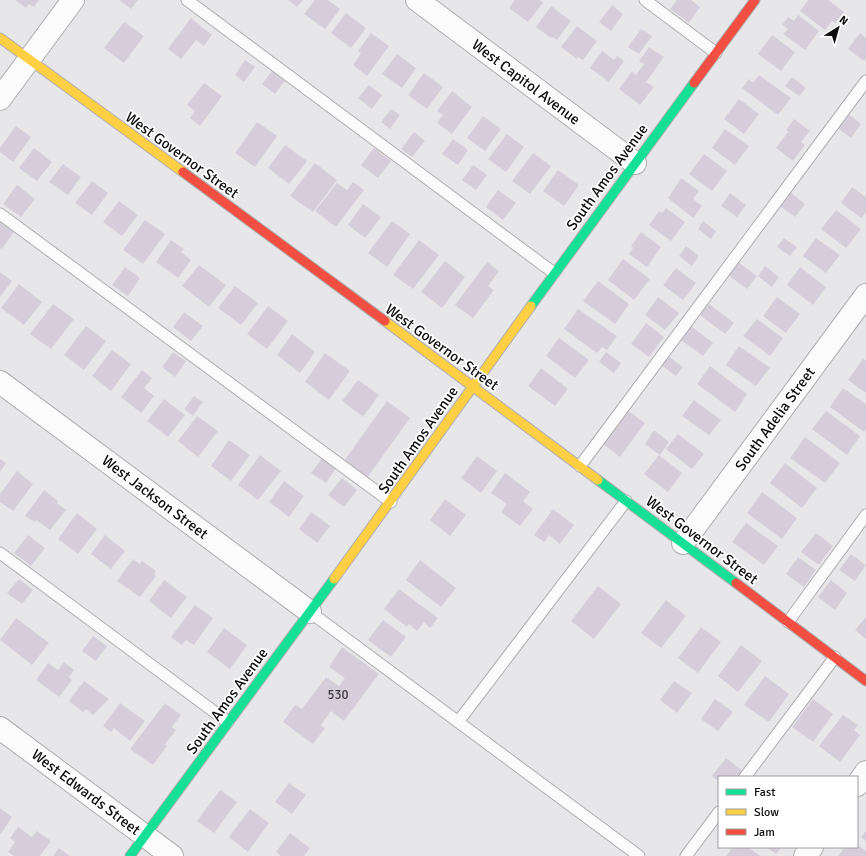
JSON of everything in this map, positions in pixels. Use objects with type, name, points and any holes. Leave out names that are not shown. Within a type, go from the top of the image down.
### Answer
[{"type":"street","points":[[0,99],[73,0]]},
{"type":"street","name":"West Capitol Avenue","points":[[417,0],[635,163]]},
{"type":"street","name":"South Amos Avenue","points":[[130,856],[391,502],[554,273],[755,0]]},
{"type":"street","name":"West Governor Street","points":[[0,38],[473,386],[866,681]]},
{"type":"street","name":"South Adelia Street","points":[[683,543],[866,295]]},
{"type":"street","name":"West Jackson Street","points":[[0,382],[310,612]]},
{"type":"street","name":"West Edwards Street","points":[[0,728],[172,856]]},
{"type":"street","points":[[858,784],[866,772]]},
{"type":"street","points":[[805,856],[811,848]]},
{"type":"lane","points":[[187,0],[554,273]]},
{"type":"lane","points":[[645,0],[716,53]]},
{"type":"lane","points":[[580,466],[866,81]]},
{"type":"lane","points":[[0,214],[391,502]]},
{"type":"lane","points":[[458,722],[626,501]]},
{"type":"lane","points":[[788,622],[866,516]]},
{"type":"lane","points":[[0,553],[228,722]]},
{"type":"lane","points":[[310,612],[639,856]]},
{"type":"lane","points":[[746,776],[835,657]]},
{"type":"lane","points":[[686,856],[718,813]]},
{"type":"building","points":[[15,0],[39,0],[34,7],[29,4],[26,8]]},
{"type":"building","points":[[119,0],[138,0],[131,9]]},
{"type":"building","points":[[288,0],[303,0],[297,7]]},
{"type":"building","points":[[315,0],[328,0],[340,9],[325,29],[304,14]]},
{"type":"building","points":[[515,0],[540,0],[543,3],[528,22],[509,8]]},
{"type":"building","points":[[677,0],[691,0],[700,7],[689,23],[670,9]]},
{"type":"building","points":[[808,0],[828,0],[844,12],[835,23],[832,21],[825,30],[800,11]]},
{"type":"building","points":[[612,5],[623,14],[611,31],[599,22]]},
{"type":"building","points":[[551,6],[571,21],[557,40],[552,37],[551,38],[536,27]]},
{"type":"building","points":[[346,13],[366,28],[351,48],[331,33]]},
{"type":"building","points":[[798,15],[819,31],[805,50],[783,34],[788,29],[782,25],[788,17],[794,21]]},
{"type":"building","points":[[191,18],[212,35],[204,46],[196,40],[181,59],[168,49]]},
{"type":"building","points":[[124,22],[144,36],[124,63],[104,48]]},
{"type":"building","points":[[577,26],[597,41],[583,60],[578,57],[577,59],[561,47]]},
{"type":"building","points":[[641,29],[652,36],[639,54],[628,47]]},
{"type":"building","points":[[371,33],[389,46],[367,76],[353,65],[361,53],[358,51]]},
{"type":"building","points":[[860,33],[866,38],[866,59],[864,61],[848,49]]},
{"type":"building","points":[[772,35],[795,52],[781,71],[758,54]]},
{"type":"building","points":[[649,47],[664,57],[646,82],[654,87],[640,105],[619,89],[632,71],[636,75],[644,64],[639,61]]},
{"type":"building","points":[[602,51],[614,60],[617,56],[624,61],[609,82],[590,68]]},
{"type":"building","points":[[397,54],[416,68],[402,88],[382,74]]},
{"type":"building","points":[[245,60],[255,67],[244,82],[235,75]]},
{"type":"building","points":[[272,71],[285,81],[275,94],[262,84]]},
{"type":"building","points":[[424,73],[443,87],[427,109],[408,95]]},
{"type":"building","points":[[759,75],[791,98],[778,115],[742,88],[749,79],[753,83]]},
{"type":"building","points":[[792,77],[806,88],[799,96],[785,86]]},
{"type":"building","points":[[204,83],[222,96],[200,126],[190,118],[195,111],[187,105]]},
{"type":"building","points":[[369,85],[382,95],[372,109],[358,98]]},
{"type":"building","points":[[452,91],[472,107],[452,134],[437,123],[443,115],[437,111]]},
{"type":"building","points":[[739,99],[759,114],[744,134],[724,119]]},
{"type":"building","points":[[391,109],[400,115],[390,129],[381,122]]},
{"type":"building","points":[[846,112],[861,124],[851,138],[835,126]]},
{"type":"building","points":[[483,116],[501,129],[485,151],[467,138]]},
{"type":"building","points":[[794,119],[810,131],[801,142],[786,130]]},
{"type":"building","points":[[257,122],[277,136],[255,167],[235,153]]},
{"type":"building","points":[[16,126],[31,137],[13,162],[0,152],[0,148]]},
{"type":"building","points":[[725,129],[749,146],[735,165],[712,148]]},
{"type":"building","points":[[414,132],[425,141],[412,157],[401,149]]},
{"type":"building","points":[[788,132],[805,145],[793,161],[776,148]]},
{"type":"building","points":[[507,134],[524,147],[506,172],[488,159]]},
{"type":"building","points":[[453,139],[468,150],[458,165],[442,154]]},
{"type":"building","points":[[285,145],[307,161],[289,184],[268,168]]},
{"type":"building","points":[[34,148],[52,162],[37,181],[19,168]]},
{"type":"building","points":[[374,148],[391,161],[378,178],[361,165]]},
{"type":"building","points":[[533,153],[551,166],[530,194],[512,181]]},
{"type":"building","points":[[704,154],[727,171],[712,191],[689,174]]},
{"type":"building","points":[[315,163],[337,180],[313,212],[290,196]]},
{"type":"building","points":[[63,164],[81,177],[68,195],[49,182]]},
{"type":"building","points":[[473,165],[487,175],[476,190],[462,180]]},
{"type":"building","points":[[558,170],[579,185],[564,206],[543,191]]},
{"type":"building","points":[[681,178],[699,191],[693,199],[702,206],[693,218],[668,198]]},
{"type":"building","points":[[92,181],[108,193],[92,215],[75,203]]},
{"type":"building","points":[[353,182],[364,190],[336,227],[315,211],[337,183],[347,190]]},
{"type":"building","points":[[17,185],[35,199],[21,217],[3,204]]},
{"type":"building","points":[[852,187],[866,197],[866,212],[861,218],[841,203]]},
{"type":"building","points":[[498,190],[516,203],[503,220],[486,207]]},
{"type":"building","points":[[790,192],[805,204],[795,217],[780,206]]},
{"type":"building","points":[[730,193],[746,205],[737,217],[721,206]]},
{"type":"building","points":[[119,201],[138,215],[122,236],[103,222]]},
{"type":"building","points":[[363,204],[381,217],[365,238],[348,225]]},
{"type":"building","points":[[666,208],[685,222],[671,241],[649,225],[659,211],[662,213]]},
{"type":"building","points":[[836,210],[861,229],[846,248],[821,229]]},
{"type":"building","points":[[145,220],[165,234],[143,264],[123,250]]},
{"type":"building","points":[[392,221],[410,234],[387,267],[368,253]]},
{"type":"building","points":[[703,221],[716,231],[711,239],[698,229]]},
{"type":"building","points":[[0,222],[14,232],[2,249],[0,248]]},
{"type":"building","points":[[641,232],[661,247],[647,267],[629,254],[633,248],[631,246]]},
{"type":"building","points":[[784,238],[797,247],[790,256],[777,247]]},
{"type":"building","points":[[816,238],[840,255],[826,273],[803,256]]},
{"type":"building","points":[[171,240],[184,249],[181,252],[191,260],[178,278],[156,262]]},
{"type":"building","points":[[419,240],[439,255],[413,289],[393,275]]},
{"type":"building","points":[[686,246],[699,256],[692,266],[679,256]]},
{"type":"building","points":[[623,259],[650,279],[634,300],[608,280]]},
{"type":"building","points":[[445,261],[465,277],[442,308],[421,292]]},
{"type":"building","points":[[487,262],[499,271],[488,286],[494,290],[473,318],[455,305]]},
{"type":"building","points":[[738,262],[757,276],[747,289],[728,275]]},
{"type":"building","points":[[199,265],[226,285],[209,307],[182,286]]},
{"type":"building","points":[[765,266],[779,277],[772,287],[758,276]]},
{"type":"building","points":[[125,267],[140,278],[128,296],[112,285]]},
{"type":"building","points":[[800,267],[826,287],[813,305],[787,285]]},
{"type":"building","points":[[676,268],[696,283],[683,300],[663,285]]},
{"type":"building","points":[[0,272],[12,281],[0,297]]},
{"type":"building","points":[[598,281],[629,304],[615,324],[583,301]]},
{"type":"building","points":[[19,284],[42,302],[24,325],[1,308]]},
{"type":"building","points":[[235,286],[258,303],[241,325],[218,308]]},
{"type":"building","points":[[658,297],[679,313],[665,330],[645,315]]},
{"type":"building","points":[[777,297],[800,314],[786,333],[763,316]]},
{"type":"building","points":[[53,304],[74,319],[51,349],[30,334]]},
{"type":"building","points":[[709,304],[734,323],[725,334],[700,315]]},
{"type":"building","points":[[268,306],[288,321],[267,349],[247,334]]},
{"type":"building","points":[[578,309],[617,336],[607,350],[602,347],[597,353],[564,329]]},
{"type":"building","points":[[184,312],[203,326],[191,341],[173,327]]},
{"type":"building","points":[[757,319],[783,338],[770,356],[743,336]]},
{"type":"building","points":[[646,323],[664,337],[649,357],[631,344]]},
{"type":"building","points":[[86,326],[106,341],[84,370],[64,355]]},
{"type":"building","points":[[691,326],[713,343],[703,356],[681,340]]},
{"type":"building","points":[[292,334],[315,352],[300,373],[277,355]]},
{"type":"building","points":[[559,338],[589,360],[575,378],[546,356]]},
{"type":"building","points":[[739,346],[770,368],[756,386],[726,365]]},
{"type":"building","points":[[112,350],[131,364],[111,391],[92,376]]},
{"type":"building","points":[[173,352],[186,361],[175,377],[162,367]]},
{"type":"building","points":[[606,352],[621,363],[614,373],[599,362]]},
{"type":"building","points":[[325,353],[350,371],[329,400],[305,382]]},
{"type":"building","points":[[668,356],[683,367],[676,376],[661,365]]},
{"type":"building","points":[[863,359],[866,361],[866,393],[848,380]]},
{"type":"building","points":[[710,366],[747,394],[735,412],[697,384]]},
{"type":"building","points":[[541,368],[568,389],[555,406],[528,386]]},
{"type":"building","points":[[142,370],[152,378],[144,388],[154,396],[141,413],[121,397]]},
{"type":"building","points":[[358,380],[379,395],[363,417],[342,401]]},
{"type":"building","points":[[843,388],[866,404],[866,429],[864,432],[830,407]]},
{"type":"building","points":[[194,396],[203,402],[193,416],[184,409]]},
{"type":"building","points":[[164,399],[185,415],[168,437],[147,421]]},
{"type":"building","points":[[694,400],[721,420],[709,435],[682,416]]},
{"type":"building","points":[[387,401],[410,418],[367,478],[344,461]]},
{"type":"building","points":[[627,410],[645,423],[620,457],[602,443]]},
{"type":"building","points":[[826,411],[860,436],[847,455],[812,429]]},
{"type":"building","points":[[197,416],[218,431],[198,457],[178,441]]},
{"type":"building","points":[[654,430],[669,442],[660,455],[645,444]]},
{"type":"building","points":[[678,434],[704,454],[692,469],[666,449]]},
{"type":"building","points":[[805,437],[840,463],[825,483],[790,458]]},
{"type":"building","points":[[229,440],[250,455],[231,481],[211,466]]},
{"type":"building","points":[[260,455],[281,471],[258,500],[238,485]]},
{"type":"building","points":[[659,455],[682,473],[668,492],[644,474]]},
{"type":"building","points":[[477,456],[497,471],[481,493],[461,478]]},
{"type":"building","points":[[322,458],[336,468],[326,483],[311,473]]},
{"type":"building","points":[[0,459],[6,463],[0,472]]},
{"type":"building","points":[[785,463],[817,488],[802,508],[770,483]]},
{"type":"building","points":[[17,471],[33,484],[13,511],[0,502],[0,494]]},
{"type":"building","points":[[505,473],[530,492],[523,501],[533,509],[520,526],[501,512],[507,504],[491,493]]},
{"type":"building","points":[[342,478],[357,490],[344,507],[328,495]]},
{"type":"building","points":[[284,481],[304,496],[289,517],[269,502]]},
{"type":"building","points":[[44,490],[58,501],[57,503],[66,510],[50,530],[36,520],[35,522],[25,516]]},
{"type":"building","points":[[762,492],[797,518],[782,539],[747,513]]},
{"type":"building","points":[[445,499],[466,515],[450,536],[430,520]]},
{"type":"building","points":[[553,509],[574,525],[560,544],[549,535],[544,542],[534,535]]},
{"type":"building","points":[[311,512],[330,526],[317,543],[299,529]]},
{"type":"building","points":[[77,513],[97,529],[78,554],[58,539]]},
{"type":"building","points":[[746,523],[778,546],[764,565],[732,542]]},
{"type":"building","points":[[816,533],[833,546],[819,565],[801,552]]},
{"type":"building","points":[[28,535],[45,548],[31,566],[14,553]]},
{"type":"building","points":[[105,535],[125,551],[111,569],[91,554]]},
{"type":"building","points":[[851,554],[866,565],[855,581],[839,570]]},
{"type":"building","points":[[798,557],[816,570],[804,587],[786,574]]},
{"type":"building","points":[[133,559],[140,564],[142,561],[156,571],[154,574],[156,576],[140,597],[117,581]]},
{"type":"building","points":[[420,560],[456,588],[441,607],[406,580]]},
{"type":"building","points":[[19,579],[33,590],[22,604],[7,593]]},
{"type":"building","points":[[164,580],[187,597],[171,618],[149,601]]},
{"type":"building","points":[[831,580],[847,593],[835,610],[818,597]]},
{"type":"building","points":[[598,586],[621,604],[594,639],[571,621]]},
{"type":"building","points":[[399,589],[438,618],[430,628],[424,622],[417,631],[409,624],[407,627],[384,609]]},
{"type":"building","points":[[666,600],[686,616],[661,648],[641,633]]},
{"type":"building","points":[[195,605],[213,618],[194,645],[186,640],[182,645],[171,637]]},
{"type":"building","points":[[866,617],[866,639],[855,630]]},
{"type":"building","points":[[16,618],[49,643],[32,665],[0,640]]},
{"type":"building","points":[[383,620],[406,637],[391,657],[368,640]]},
{"type":"building","points":[[701,627],[721,642],[698,673],[678,658]]},
{"type":"building","points":[[224,628],[247,645],[230,669],[207,652]]},
{"type":"building","points":[[93,636],[107,646],[96,661],[82,651]]},
{"type":"building","points":[[741,645],[762,661],[738,692],[718,676]]},
{"type":"building","points":[[342,647],[379,674],[344,721],[331,711],[321,725],[325,728],[313,744],[283,722],[295,705],[302,709],[326,677],[339,686],[345,678],[329,667]]},
{"type":"building","points":[[64,662],[74,670],[69,677],[72,680],[59,697],[36,680],[48,663],[58,670]]},
{"type":"building","points":[[765,676],[789,694],[769,722],[744,705]]},
{"type":"building","points":[[84,681],[109,699],[93,715],[86,709],[83,712],[69,701]]},
{"type":"building","points":[[674,681],[692,693],[677,713],[660,700]]},
{"type":"building","points":[[715,699],[733,712],[718,731],[701,719]]},
{"type":"building","points":[[813,699],[833,714],[813,742],[792,727]]},
{"type":"building","points":[[120,703],[145,721],[130,741],[114,728],[111,732],[103,726]]},
{"type":"building","points":[[165,703],[181,715],[172,727],[176,730],[165,744],[167,746],[153,765],[130,749]]},
{"type":"building","points":[[843,715],[858,725],[854,730],[860,735],[840,762],[819,746]]},
{"type":"building","points":[[726,758],[743,771],[740,776],[718,776],[718,780],[712,776]]},
{"type":"building","points":[[289,783],[306,795],[292,814],[275,802]]},
{"type":"building","points":[[220,790],[237,802],[214,833],[197,821]]},
{"type":"building","points":[[0,808],[12,817],[0,835]]},
{"type":"building","points":[[250,809],[269,823],[248,852],[229,837]]},
{"type":"building","points":[[18,827],[32,837],[37,831],[51,841],[40,856],[14,856],[8,852],[15,842],[10,838]]},
{"type":"building","points":[[866,831],[866,841],[861,837]]},
{"type":"building","points":[[290,833],[310,848],[304,856],[281,856],[276,852]]},
{"type":"building","points":[[858,845],[866,851],[866,856],[838,856],[844,848],[858,848]]},
{"type":"building","points":[[59,848],[70,856],[53,856]]},
{"type":"building","points":[[732,848],[749,848],[760,856],[726,856]]},
{"type":"building","points":[[767,848],[781,848],[776,854]]},
{"type":"traffic: fast","points":[[531,306],[694,83]]},
{"type":"traffic: fast","points":[[598,480],[736,583]]},
{"type":"traffic: fast","points":[[130,856],[334,579]]},
{"type":"traffic: slow","points":[[0,38],[183,172]]},
{"type":"traffic: slow","points":[[334,579],[531,306]]},
{"type":"traffic: slow","points":[[385,321],[598,480]]},
{"type":"traffic: jam","points":[[694,83],[755,0]]},
{"type":"traffic: jam","points":[[183,172],[385,321]]},
{"type":"traffic: jam","points":[[736,583],[866,681]]}]
